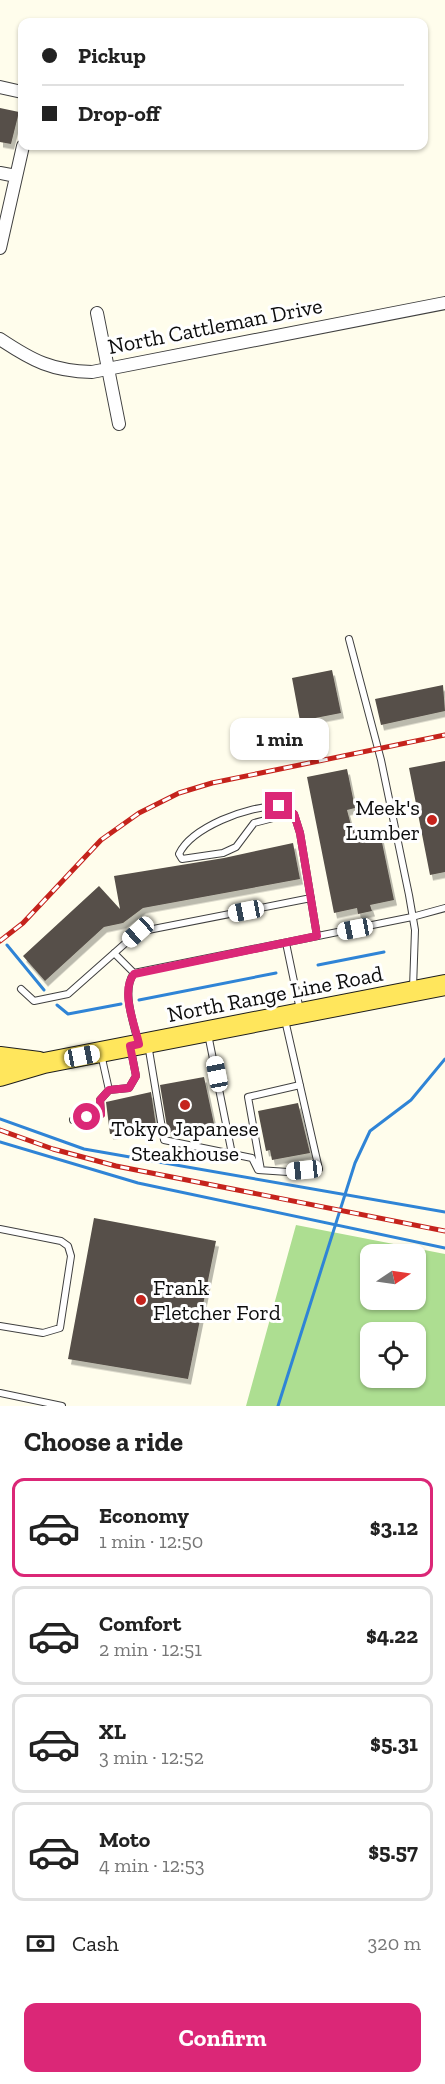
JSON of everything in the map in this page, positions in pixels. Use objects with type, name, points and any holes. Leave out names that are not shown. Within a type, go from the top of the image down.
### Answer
[{"type":"main road","name":"North Range Line Road","points":[[0,1076],[44,1063],[445,985]]},
{"type":"main road","name":"North Range Line Road","points":[[0,1057],[44,1063]]},
{"type":"street","points":[[0,87],[18,91]]},
{"type":"street","points":[[0,248],[22,150]]},
{"type":"street","points":[[0,173],[16,177]]},
{"type":"street","name":"North Cattleman Drive","points":[[0,339],[33,360],[51,368],[81,372],[108,369],[445,303]]},
{"type":"street","points":[[97,313],[119,424]]},
{"type":"lane","points":[[349,639],[381,760],[415,930],[413,991]]},
{"type":"lane","points":[[295,818],[285,815],[254,823],[236,847],[223,853],[182,859],[178,854],[194,834],[255,808],[279,806],[294,814],[295,818],[311,898],[317,936]]},
{"type":"lane","points":[[21,989],[34,1001],[68,994],[138,932],[311,898]]},
{"type":"lane","points":[[286,943],[300,1085],[319,1169],[288,1172],[258,1170],[252,1158],[164,1140],[128,992],[130,979],[134,974],[412,917],[445,908]]},
{"type":"lane","points":[[114,953],[134,974]]},
{"type":"lane","points":[[208,1031],[232,1154]]},
{"type":"lane","points":[[73,1120],[101,1114],[100,1100],[109,1090],[129,1088],[136,1076],[139,1044]]},
{"type":"lane","points":[[100,1052],[109,1090]]},
{"type":"lane","points":[[261,1170],[248,1097],[300,1085]]},
{"type":"lane","points":[[0,1229],[62,1241],[68,1246],[71,1256],[60,1328],[43,1333],[0,1326]]},
{"type":"lane","points":[[0,1393],[62,1406]]},
{"type":"green space","points":[[296,1225],[394,1244],[360,1244],[360,1310],[426,1310],[426,1250],[445,1254],[445,1406],[246,1406]]},
{"type":"building","points":[[0,108],[18,112],[11,144],[0,142]]},
{"type":"building","points":[[332,670],[341,713],[300,721],[292,678]]},
{"type":"building","points":[[443,685],[445,711],[381,725],[375,699]]},
{"type":"building","name":"Meek's Lumber","points":[[445,761],[445,872],[430,875],[409,768]]},
{"type":"building","points":[[347,769],[355,808],[347,810],[351,825],[359,832],[379,828],[394,900],[370,905],[372,911],[358,914],[357,908],[334,913],[307,777]]},
{"type":"building","points":[[293,843],[300,879],[143,908],[123,923],[104,927],[45,981],[23,956],[99,886],[120,909],[114,876],[224,858]]},
{"type":"building","name":"Tokyo Japanese Steakhouse","points":[[204,1077],[214,1124],[168,1133],[160,1085]]},
{"type":"building","points":[[151,1092],[156,1126],[110,1134],[106,1102]]},
{"type":"building","points":[[298,1103],[310,1153],[272,1160],[270,1150],[266,1151],[258,1111]]},
{"type":"building","name":"Frank Fletcher Ford","points":[[94,1218],[216,1241],[188,1379],[68,1359]]},
{"type":"waterway","points":[[7,945],[44,990]]},
{"type":"waterway","points":[[318,965],[384,952]]},
{"type":"waterway","points":[[139,1000],[276,973]]},
{"type":"waterway","points":[[57,1005],[68,1014],[121,1004]]},
{"type":"waterway","points":[[278,1406],[355,1163],[370,1131],[411,1100],[445,1059]]},
{"type":"waterway","points":[[0,1119],[84,1149],[445,1212]]},
{"type":"waterway","points":[[0,1142],[138,1183],[445,1248]]},
{"type":"railway","points":[[0,941],[23,923],[101,840],[139,813],[179,793],[212,783],[445,735]]},
{"type":"railway","points":[[0,1130],[53,1149],[116,1166],[445,1231]]},
{"type":"place","name":"Meek's Lumber","points":[[432,820]]},
{"type":"place","name":"Tokyo Japanese Steakhouse","points":[[185,1105]]},
{"type":"place","name":"Frank Fletcher Ford","points":[[141,1300]]},
{"type":"route","points":[[87,1117],[101,1114],[100,1100],[109,1090],[129,1088],[136,1076],[130,1046],[139,1044],[128,992],[130,979],[134,974],[317,936],[300,833],[294,814],[279,806]]}]
